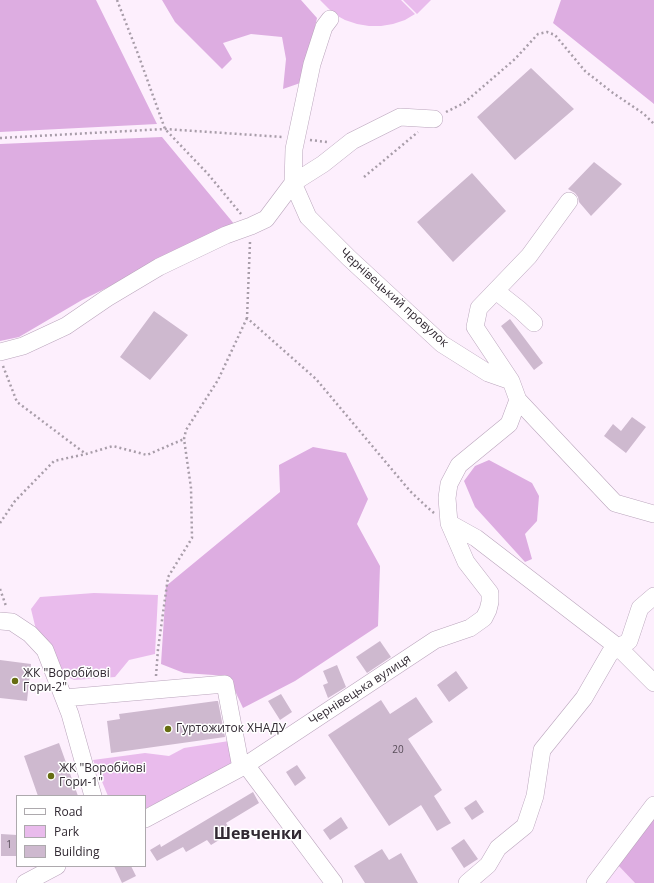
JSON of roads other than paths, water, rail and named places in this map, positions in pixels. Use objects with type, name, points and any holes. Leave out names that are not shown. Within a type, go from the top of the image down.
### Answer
[{"type":"street","points":[[293,183],[294,149],[312,64],[324,27],[330,19]]},
{"type":"street","points":[[1,359],[66,326],[107,298],[159,267],[266,218],[293,183],[323,164],[352,141],[400,117],[434,119]]},
{"type":"street","name":"Чернівецький провулок","points":[[293,183],[308,217],[349,258],[442,344],[488,374],[512,381]]},
{"type":"street","points":[[569,201],[530,256],[479,308],[475,327],[512,381],[518,400],[615,503],[654,514]]},
{"type":"street","points":[[496,291],[534,323]]},
{"type":"street","name":"Чернівецька вулиця","points":[[146,818],[243,767],[435,640],[470,628],[484,618],[490,602],[490,594],[466,562],[449,523],[447,498],[449,484],[458,465],[509,424],[518,400]]},
{"type":"street","points":[[449,523],[476,538],[619,648],[654,683]]},
{"type":"street","points":[[477,880],[498,848],[524,826],[535,796],[542,750],[584,698],[610,653],[629,641],[640,608],[654,596]]},
{"type":"street","points":[[0,621],[12,622],[30,634],[46,650],[70,714],[93,795]]},
{"type":"street","points":[[64,698],[226,684],[243,767],[334,883]]},
{"type":"street","points":[[595,883],[654,805]]},
{"type":"street","points":[[25,883],[55,867]]},
{"type":"place","name":"ЖК \"Воробйові Гори-2\"","points":[[15,681]]},
{"type":"place","name":"Гуртожиток ХНАДУ","points":[[168,729]]},
{"type":"place","name":"ЖК \"Воробйові Гори-1\"","points":[[51,776]]},
{"type":"district","name":"Шевченки","points":[[258,834]]}]
